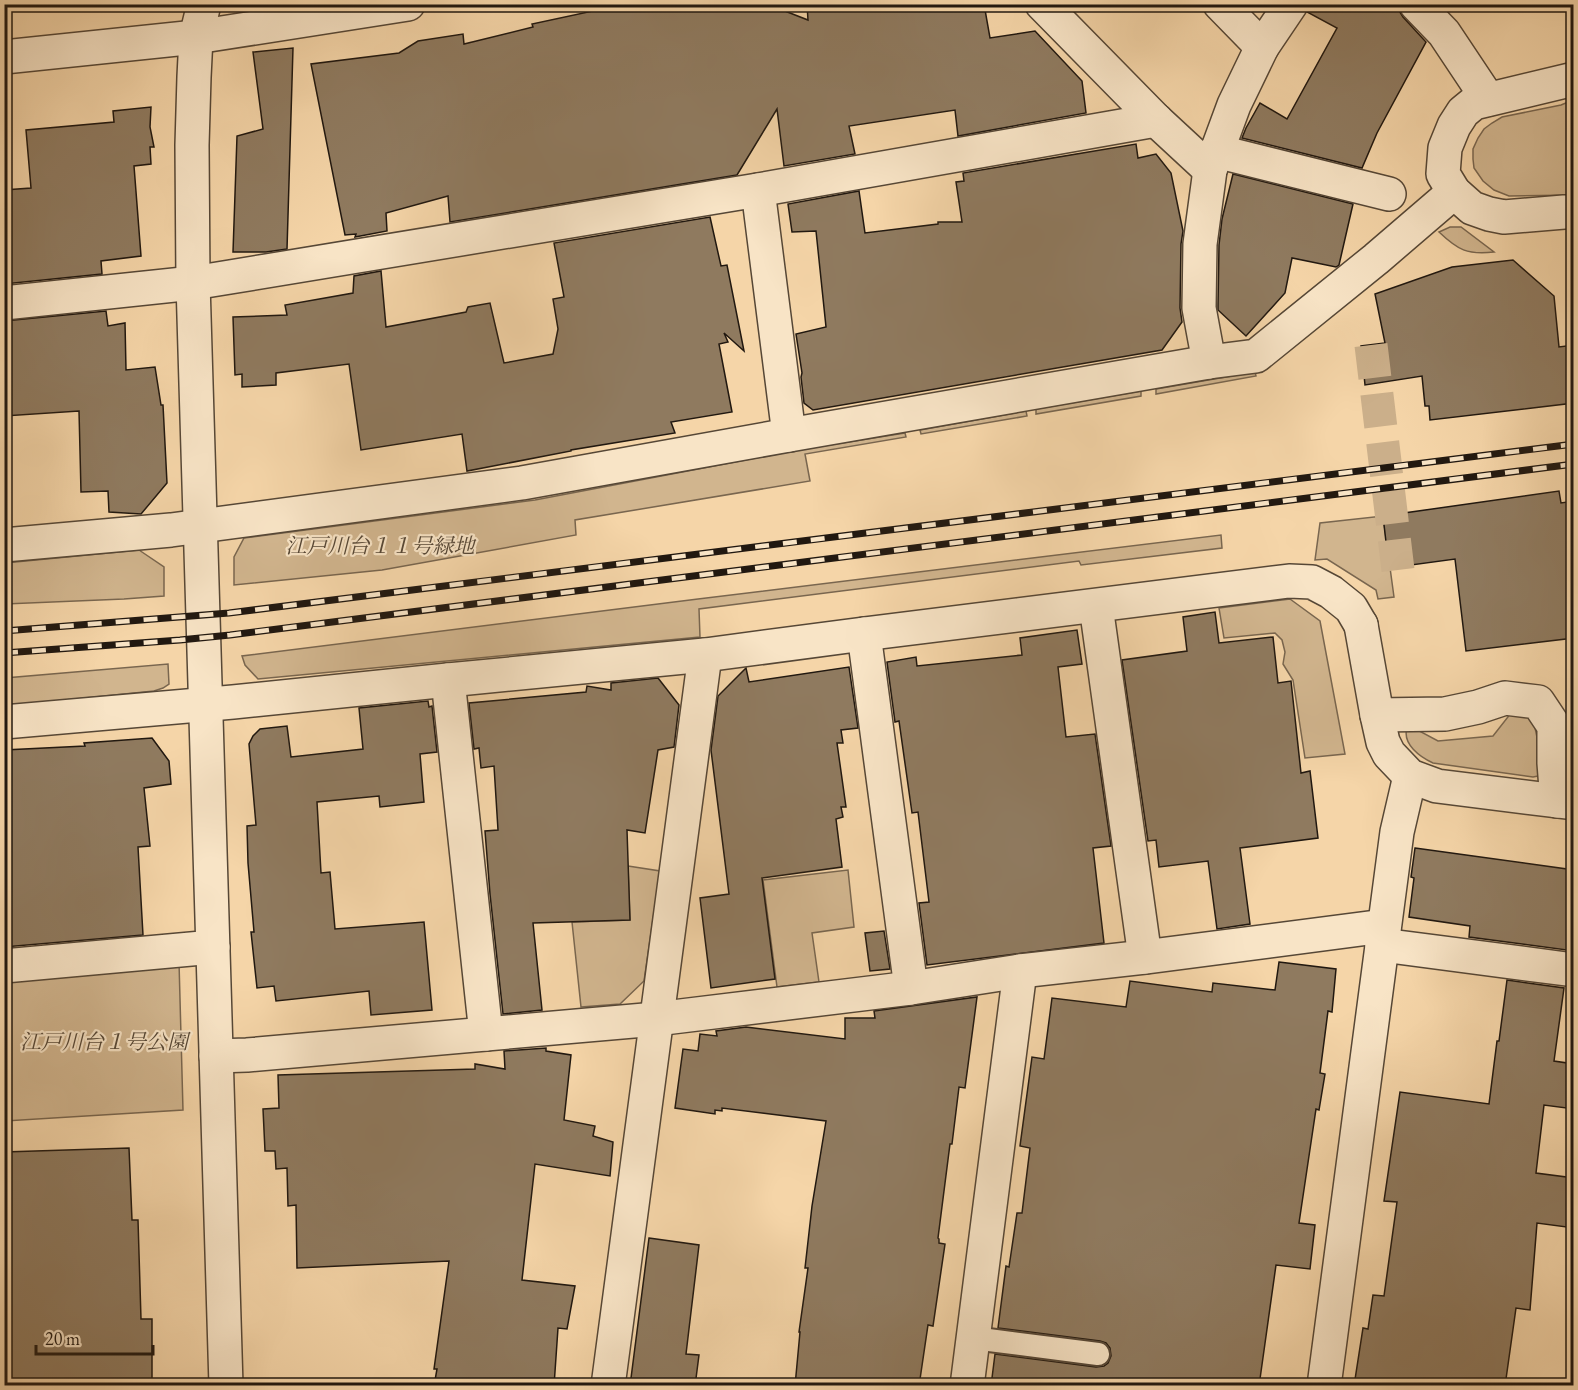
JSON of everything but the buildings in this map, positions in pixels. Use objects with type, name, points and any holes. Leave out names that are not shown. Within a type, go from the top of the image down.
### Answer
[{"type":"street","points":[[204,4],[196,37],[192,145],[193,283],[226,1386]]},
{"type":"street","points":[[4,57],[196,37],[408,4]]},
{"type":"street","points":[[1042,4],[1155,120],[1213,160],[1389,194]]},
{"type":"street","points":[[1220,4],[1262,47]]},
{"type":"street","points":[[1209,363],[1199,308],[1200,243],[1213,160],[1234,105],[1262,47],[1291,4]]},
{"type":"street","points":[[1416,4],[1444,33],[1488,99]]},
{"type":"street","points":[[1574,79],[1474,103],[1463,112],[1454,126],[1445,148],[1443,174],[1454,192],[1472,208],[1489,214],[1504,217],[1574,212]]},
{"type":"street","points":[[4,303],[193,283],[758,190],[1155,120]]},
{"type":"street","points":[[758,190],[789,435]]},
{"type":"street","points":[[4,545],[201,526],[522,483],[1256,356],[1376,259],[1454,192]]},
{"type":"street","points":[[4,722],[233,702],[705,655],[1289,581],[1312,582],[1331,592],[1351,608],[1361,625],[1377,715],[1383,742],[1389,754],[1410,776],[1437,786],[1565,802],[1554,763],[1554,726],[1538,702],[1505,698],[1445,714],[1377,715]]},
{"type":"street","points":[[1096,606],[1144,957]]},
{"type":"street","points":[[864,634],[911,988]]},
{"type":"street","points":[[608,1386],[705,655]]},
{"type":"street","points":[[448,680],[486,1034]]},
{"type":"street","points":[[1324,1386],[1397,832],[1410,776]]},
{"type":"street","points":[[216,1056],[656,1019],[911,988],[1020,971],[1383,935],[1574,969]]},
{"type":"street","points":[[4,966],[213,947]]},
{"type":"street","points":[[967,1386],[1020,971]]},
{"type":"lane","points":[[973,1338],[1098,1354]]},
{"type":"green space","points":[[1573,100],[1573,195],[1509,196],[1494,190],[1483,181],[1474,168],[1473,149],[1484,129],[1502,117],[1561,105]]},
{"type":"green space","points":[[1450,227],[1461,227],[1494,252],[1477,253],[1458,247],[1439,232]]},
{"type":"green space","points":[[1255,372],[1256,376],[1156,394],[1156,389]]},
{"type":"green space","points":[[1141,391],[1141,396],[1036,414],[1036,409]]},
{"type":"green space","points":[[1026,411],[1027,416],[921,434],[920,430]]},
{"type":"green space","name":"江戸川台１１号緑地","points":[[905,433],[906,437],[805,454],[810,481],[575,520],[576,535],[382,570],[234,585],[234,557],[244,538],[535,500],[804,449]]},
{"type":"green space","points":[[1383,516],[1394,597],[1378,599],[1376,590],[1327,559],[1315,560],[1320,523]]},
{"type":"green space","points":[[1221,535],[1222,548],[1081,565],[1079,561],[699,609],[700,637],[258,679],[245,665],[242,656],[698,599]]},
{"type":"green space","points":[[139,550],[164,567],[164,596],[5,604],[5,563]]},
{"type":"green space","points":[[1290,599],[1320,621],[1345,754],[1305,758],[1293,680],[1283,664],[1285,652],[1282,640],[1275,633],[1224,638],[1219,608]]},
{"type":"green space","points":[[168,664],[169,684],[154,691],[5,706],[5,678]]},
{"type":"green space","points":[[1511,713],[1533,718],[1543,766],[1538,776],[1433,763],[1418,754],[1407,739],[1407,728],[1412,727],[1438,741],[1493,736]]},
{"type":"green space","points":[[628,866],[660,871],[644,981],[620,1004],[581,1007],[572,922],[630,920]]},
{"type":"green space","points":[[848,870],[854,927],[812,933],[819,982],[777,987],[763,880]]},
{"type":"green space","name":"江戸川台１号公園","points":[[179,962],[183,1110],[5,1121],[5,980]]},
{"type":"tunnel","points":[[1371,345],[1398,570]]},
{"type":"railway","points":[[4,631],[229,613],[1574,444]]},
{"type":"railway","points":[[4,653],[230,635],[1574,464]]}]
